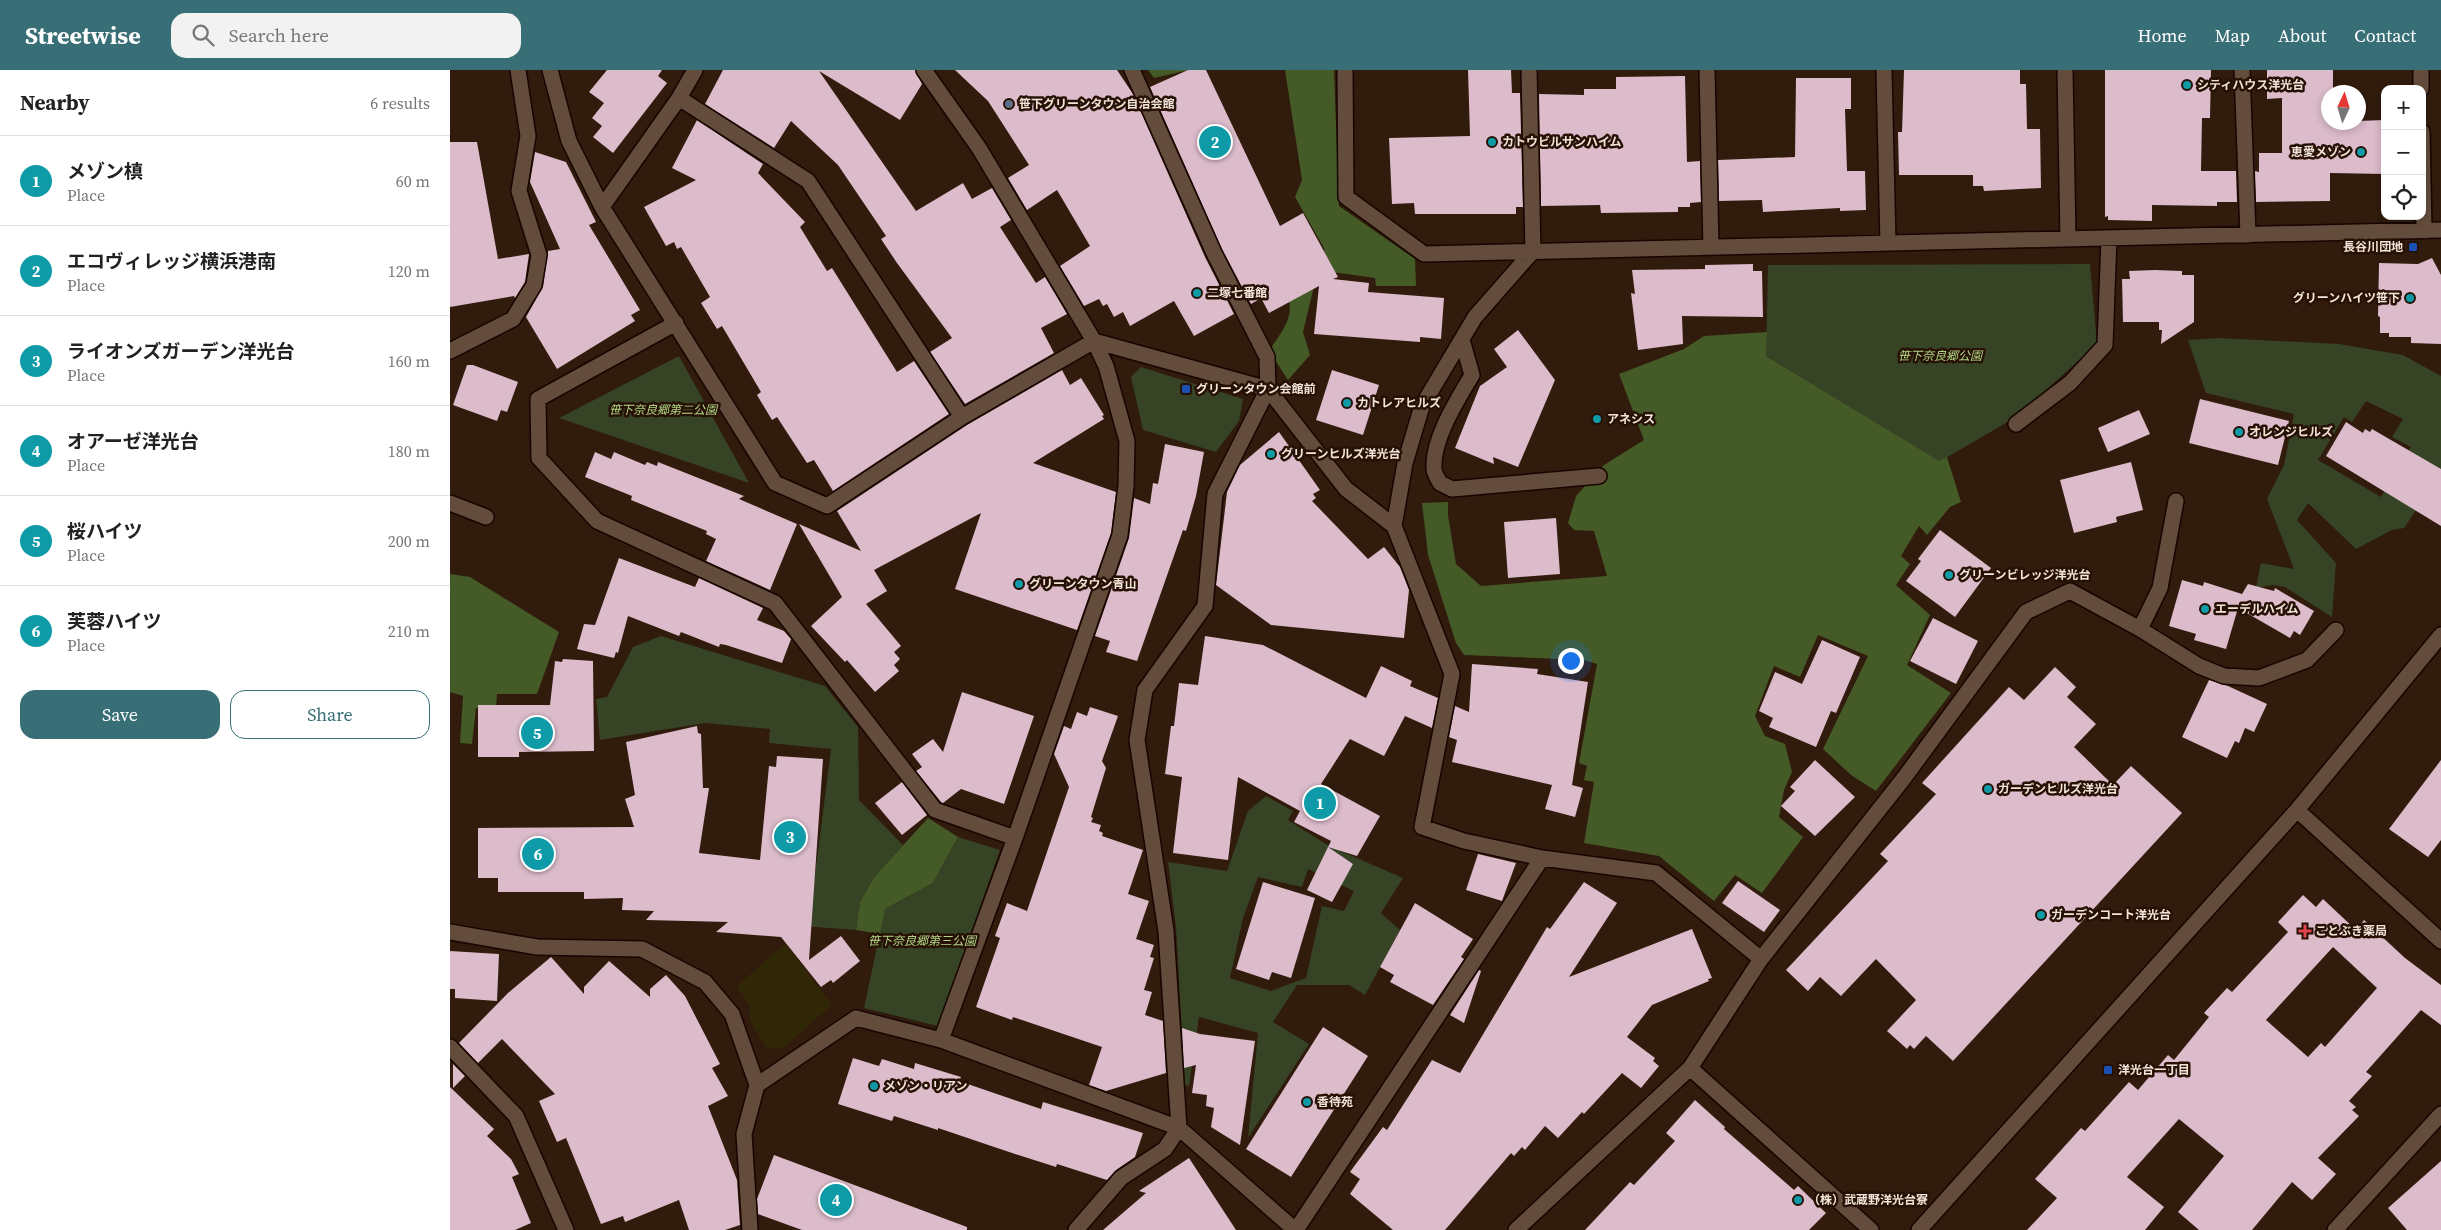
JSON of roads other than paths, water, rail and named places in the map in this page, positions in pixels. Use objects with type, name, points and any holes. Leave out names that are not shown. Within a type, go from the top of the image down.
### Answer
[{"type":"street","points":[[450,351],[513,319],[534,286],[539,255],[520,191],[528,136],[518,70]]},
{"type":"street","points":[[550,70],[569,141],[602,207],[776,483],[827,506],[962,416],[1094,340],[1268,389],[1346,490],[1394,526]]},
{"type":"street","points":[[602,207],[679,98],[695,70]]},
{"type":"street","points":[[924,70],[978,148],[1094,340],[1106,366],[1127,441],[1126,486],[1120,535],[941,1040]]},
{"type":"street","points":[[1076,1230],[1121,1178],[1165,1149],[1179,1128],[1166,931],[1137,740],[1145,690],[1205,606],[1215,494],[1268,389],[1267,357],[1214,254],[1132,70]]},
{"type":"street","points":[[1345,70],[1346,197],[1424,254],[2441,230]]},
{"type":"street","points":[[1529,70],[1532,251],[1475,317],[1422,406],[1405,463],[1394,526],[1452,674],[1422,827],[1464,841],[1542,858],[1656,873],[1761,959]]},
{"type":"street","points":[[1706,70],[1711,247]]},
{"type":"street","points":[[1884,70],[1888,243]]},
{"type":"street","points":[[2065,70],[2068,239]]},
{"type":"street","points":[[2242,70],[2248,235]]},
{"type":"street","points":[[2421,70],[2421,85]]},
{"type":"street","points":[[679,98],[808,181],[962,416]]},
{"type":"street","points":[[2423,175],[2424,231]]},
{"type":"street","points":[[2016,424],[2070,383],[2105,345],[2109,238]]},
{"type":"street","points":[[676,323],[538,399],[539,458],[597,521],[774,603],[935,810],[1014,838]]},
{"type":"street","points":[[1462,340],[1472,375],[1448,416],[1439,441],[1434,469],[1440,484],[1452,490],[1599,476]]},
{"type":"street","points":[[2140,629],[2160,588],[2176,501]]},
{"type":"street","points":[[450,503],[486,517]]},
{"type":"street","points":[[1516,1230],[1690,1068],[1761,959],[1904,778],[2026,612],[2070,591],[2140,629],[2199,666],[2224,676],[2259,678],[2307,660],[2336,630]]},
{"type":"street","points":[[1919,1230],[2297,810],[2441,635]]},
{"type":"street","points":[[2297,810],[2441,941]]},
{"type":"street","points":[[757,1085],[856,1018],[941,1040],[1179,1128],[1296,1230],[1542,858]]},
{"type":"street","points":[[450,932],[537,946],[642,949],[705,982],[732,1014],[757,1085],[744,1134],[750,1230]]},
{"type":"street","points":[[450,1047],[516,1116],[566,1230]]},
{"type":"street","points":[[1690,1068],[1871,1230]]},
{"type":"street","points":[[2335,1230],[2441,1114]]},
{"type":"place","name":"シティハウス洋光台","points":[[2187,85]]},
{"type":"place","name":"笹下グリーンタウン自治会館","points":[[1009,104]]},
{"type":"place","name":"エコヴィレッジ横浜港南","points":[[1215,142]]},
{"type":"place","name":"カトウビルサンハイム","points":[[1492,142]]},
{"type":"place","name":"恵愛メゾン","points":[[2361,152]]},
{"type":"place","name":"長谷川団地","points":[[2413,247]]},
{"type":"place","name":"二塚七番館","points":[[1197,293]]},
{"type":"place","name":"グリーンハイツ笹下","points":[[2410,298]]},
{"type":"place","name":"グリーンタウン会館前","points":[[1186,389]]},
{"type":"place","name":"カトレアヒルズ","points":[[1347,403]]},
{"type":"place","name":"アネシス","points":[[1597,419]]},
{"type":"place","name":"オレンジヒルズ","points":[[2239,432]]},
{"type":"place","name":"グリーンヒルズ洋光台","points":[[1271,454]]},
{"type":"place","name":"グリーンビレッジ洋光台","points":[[1949,575]]},
{"type":"place","name":"グリーンタウン青山","points":[[1019,584]]},
{"type":"place","name":"エーデルハイム","points":[[2205,609]]},
{"type":"place","name":"桜ハイツ","points":[[537,733]]},
{"type":"place","name":"ガーデンヒルズ洋光台","points":[[1988,789]]},
{"type":"place","name":"メゾン槙","points":[[1320,803]]},
{"type":"place","name":"ライオンズガーデン洋光台","points":[[790,837]]},
{"type":"place","name":"芙蓉ハイツ","points":[[538,854]]},
{"type":"place","name":"ガーデンコート洋光台","points":[[2041,915]]},
{"type":"place","name":"ことぶき薬局","points":[[2305,931]]},
{"type":"place","name":"洋光台一丁目","points":[[2108,1070]]},
{"type":"place","name":"メゾン・リアン","points":[[874,1086]]},
{"type":"place","name":"香待苑","points":[[1307,1102]]},
{"type":"place","name":"オアーゼ洋光台","points":[[836,1200]]},
{"type":"place","name":"（株）武蔵野洋光台寮","points":[[1798,1200]]},
{"type":"park label","name":"笹下奈良郷公園","points":[[1940,356]]},
{"type":"park label","name":"笹下奈良郷第二公園","points":[[663,410]]},
{"type":"park label","name":"笹下奈良郷第三公園","points":[[922,941]]}]
